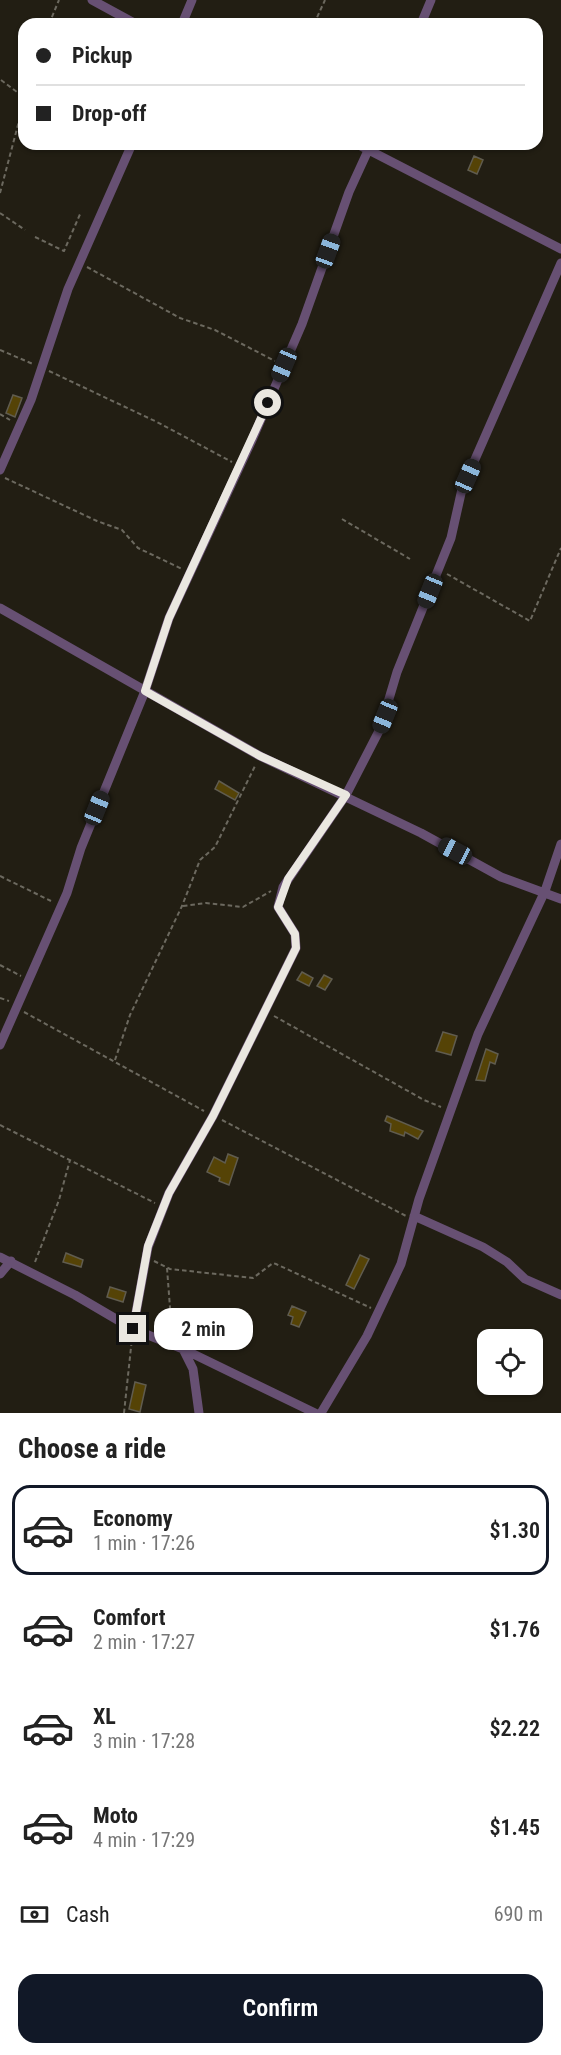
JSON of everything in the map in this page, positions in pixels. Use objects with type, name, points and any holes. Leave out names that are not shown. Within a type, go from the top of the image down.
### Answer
[{"type":"street","points":[[92,0],[125,18]]},
{"type":"street","points":[[184,18],[192,0]]},
{"type":"street","points":[[424,18],[431,0]]},
{"type":"street","points":[[0,470],[31,400],[79,263],[129,150]]},
{"type":"street","points":[[0,1045],[62,906],[81,848],[145,691],[169,618],[252,440],[284,365],[368,150]]},
{"type":"street","points":[[375,150],[561,249]]},
{"type":"street","points":[[133,1329],[147,1253],[164,1206],[213,1116],[297,945],[295,934],[278,907],[283,887],[346,795],[385,716],[397,672],[451,538],[462,489],[561,263]]},
{"type":"street","points":[[0,608],[260,756],[346,795],[473,860],[501,877],[545,891],[561,899]]},
{"type":"street","points":[[321,1413],[378,1312],[407,1250],[413,1218],[478,1034],[545,891],[561,844]]},
{"type":"street","points":[[413,1218],[483,1247],[507,1262],[525,1279],[561,1295]]},
{"type":"street","points":[[0,1257],[133,1329],[179,1347],[315,1413]]},
{"type":"street","points":[[0,1274],[11,1261]]},
{"type":"street","points":[[179,1347],[193,1369],[199,1413]]},
{"type":"path","points":[[52,18],[59,0]]},
{"type":"path","points":[[316,18],[324,0]]},
{"type":"path","points":[[1,80],[18,93]]},
{"type":"path","points":[[0,193],[18,125]]},
{"type":"path","points":[[35,237],[64,251],[81,212]]},
{"type":"path","points":[[0,213],[25,230]]},
{"type":"path","points":[[79,263],[126,286],[180,318],[215,330],[284,365]]},
{"type":"path","points":[[0,350],[157,422],[235,464]]},
{"type":"path","points":[[0,475],[97,521],[122,530],[138,548],[189,572]]},
{"type":"path","points":[[342,519],[410,559]]},
{"type":"path","points":[[444,572],[530,621],[561,548]]},
{"type":"path","points":[[114,1062],[130,1015],[182,906],[200,860],[215,847],[260,756]]},
{"type":"path","points":[[0,876],[62,906]]},
{"type":"path","points":[[182,906],[206,903],[243,907],[273,890]]},
{"type":"path","points":[[0,965],[29,982]]},
{"type":"path","points":[[17,1008],[213,1116],[413,1218]]},
{"type":"path","points":[[264,1011],[424,1100],[451,1112]]},
{"type":"path","points":[[0,1125],[141,1198],[164,1206]]},
{"type":"path","points":[[31,1272],[59,1200],[70,1160]]},
{"type":"path","points":[[147,1253],[154,1261],[167,1268],[253,1278],[273,1263],[333,1288],[378,1312]]},
{"type":"path","points":[[167,1268],[169,1318],[179,1347]]},
{"type":"path","points":[[124,1413],[133,1329]]},
{"type":"building","points":[[474,156],[483,160],[477,174],[468,170]]},
{"type":"building","points":[[13,395],[22,398],[15,417],[6,413]]},
{"type":"building","points":[[219,781],[239,793],[235,800],[215,789]]},
{"type":"building","points":[[302,972],[313,978],[309,986],[297,980]]},
{"type":"building","points":[[324,975],[332,979],[325,990],[317,986]]},
{"type":"building","points":[[443,1032],[457,1036],[451,1055],[436,1051]]},
{"type":"building","points":[[486,1049],[498,1054],[495,1064],[490,1062],[485,1081],[476,1080]]},
{"type":"building","points":[[387,1116],[423,1131],[418,1139],[405,1132],[404,1136],[390,1131],[391,1124],[385,1121]]},
{"type":"building","points":[[228,1154],[238,1158],[229,1185],[207,1172],[214,1157],[225,1163]]},
{"type":"building","points":[[66,1253],[83,1260],[81,1267],[63,1262]]},
{"type":"building","points":[[360,1255],[369,1259],[354,1289],[346,1285]]},
{"type":"building","points":[[110,1287],[126,1292],[123,1302],[107,1297]]},
{"type":"building","points":[[292,1306],[306,1312],[299,1327],[291,1324],[293,1317],[288,1315]]},
{"type":"building","points":[[135,1382],[146,1385],[140,1412],[129,1409]]},
{"type":"route","points":[[133,1329],[148,1246],[169,1193],[213,1116],[296,948],[295,934],[278,907],[283,887],[346,795],[260,756],[145,691],[169,618],[268,403]]}]
